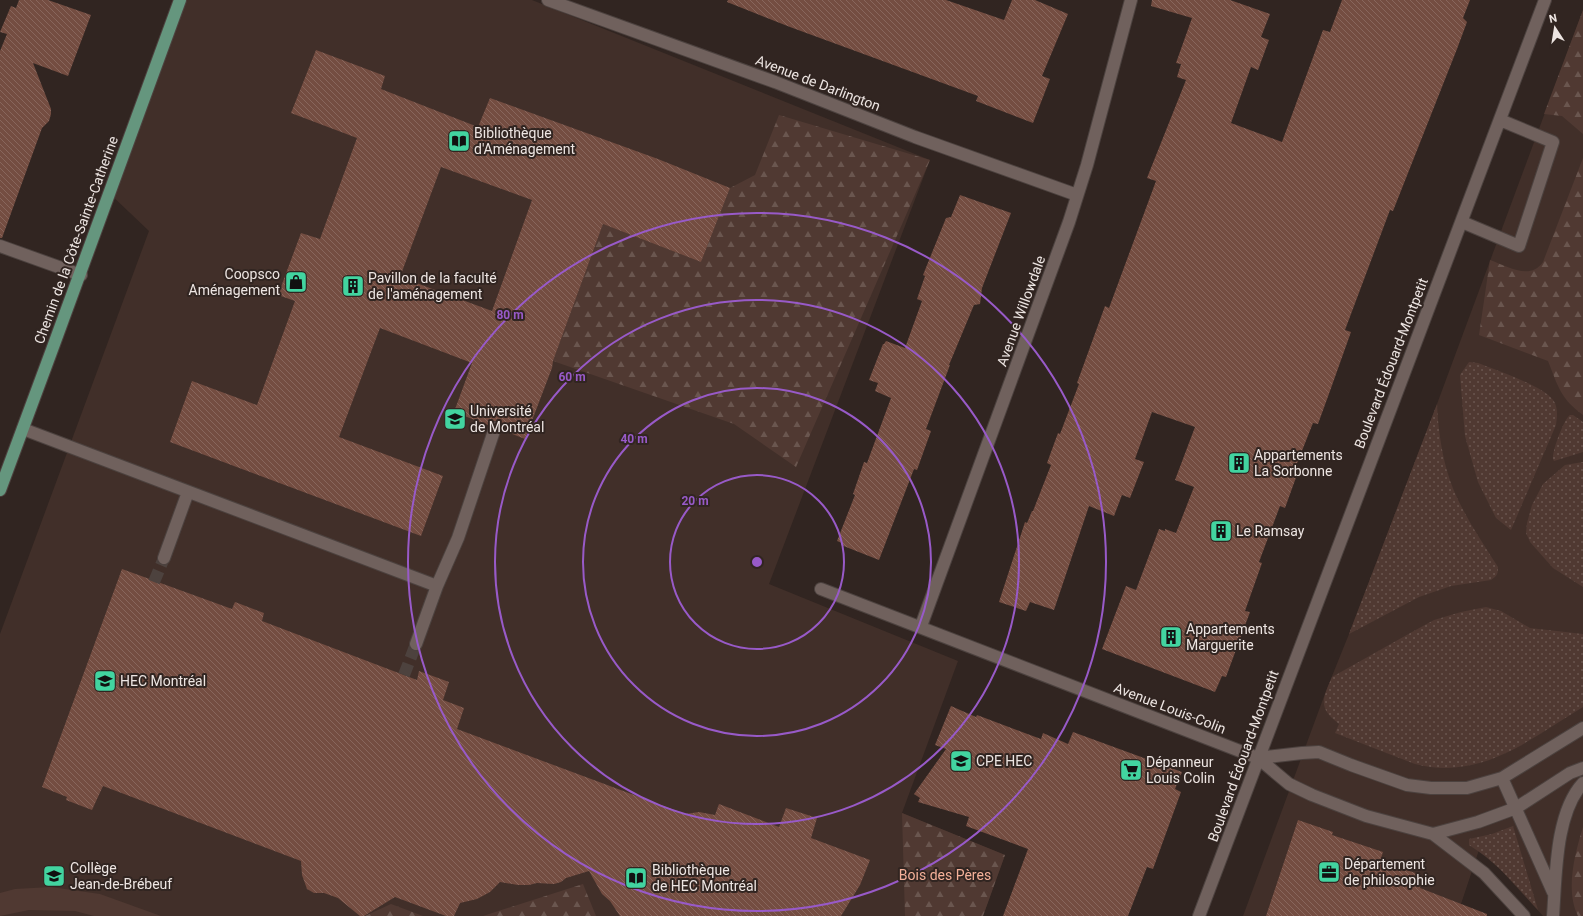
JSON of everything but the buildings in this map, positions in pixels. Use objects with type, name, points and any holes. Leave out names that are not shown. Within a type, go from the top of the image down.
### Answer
[{"type":"main road","name":"Chemin de la Côte-Sainte-Catherine","points":[[0,490],[81,275],[109,192],[180,0]]},
{"type":"street","name":"Avenue de Darlington","points":[[548,0],[775,82],[915,137],[1077,195]]},
{"type":"street","name":"Avenue Willowdale","points":[[921,626],[1069,222],[1087,165],[1131,0]]},
{"type":"street","name":"Boulevard Édouard-Montpetit","points":[[1199,916],[1277,704],[1462,222],[1544,0]]},
{"type":"street","points":[[1462,222],[1519,246],[1553,142],[1500,120]]},
{"type":"street","points":[[0,246],[81,275]]},
{"type":"street","points":[[416,644],[458,538],[495,428]]},
{"type":"street","points":[[23,429],[438,586]]},
{"type":"street","points":[[164,558],[188,492]]},
{"type":"street","name":"Avenue Louis-Colin","points":[[821,589],[921,626],[1258,758],[1289,784],[1312,795],[1366,816],[1432,834],[1484,873],[1524,916]]},
{"type":"street","points":[[1258,758],[1319,752],[1407,785],[1431,788],[1467,788],[1502,778],[1583,728]]},
{"type":"street","points":[[1432,834],[1478,822],[1516,808],[1570,773],[1583,768]]},
{"type":"street","points":[[1502,778],[1554,895]]},
{"type":"street","points":[[1553,916],[1558,852],[1566,814],[1583,783]]},
{"type":"shaded area","name":"Université de Montréal","points":[[180,0],[532,0],[930,160],[769,584],[958,661],[902,813],[1005,855],[983,916],[0,916],[0,634],[149,231],[109,193]]},
{"type":"shaded area","points":[[1583,10],[1583,916],[1543,916],[1480,847],[1457,916],[1243,916],[1326,691],[1437,404]]},
{"type":"green space","points":[[1583,10],[1583,134],[1562,116],[1544,114]]},
{"type":"green space","points":[[779,115],[930,160],[796,467],[734,424],[553,361],[603,224],[701,262],[730,188],[755,175]]},
{"type":"green space","points":[[1583,158],[1583,415],[1564,397],[1557,385],[1548,361],[1479,335],[1490,260],[1518,270],[1532,271],[1538,268],[1543,262]]},
{"type":"green space","points":[[1469,362],[1478,363],[1532,385],[1550,397],[1556,406],[1556,425],[1511,530],[1496,518],[1478,482],[1465,436],[1460,375]]},
{"type":"green space","points":[[1437,404],[1441,446],[1451,484],[1469,521],[1498,567],[1496,576],[1491,580],[1451,586],[1419,597],[1349,634]]},
{"type":"green space","points":[[1570,415],[1573,415],[1583,422],[1583,452],[1554,461],[1553,455],[1556,443],[1565,422]]},
{"type":"green space","points":[[1583,462],[1583,587],[1553,568],[1530,542],[1526,533],[1532,505],[1543,484],[1565,465]]},
{"type":"green space","points":[[1486,607],[1501,611],[1530,628],[1583,634],[1583,707],[1524,744],[1504,754],[1483,762],[1462,767],[1439,768],[1415,764],[1335,733],[1339,724],[1328,713],[1324,703],[1324,698],[1332,677],[1434,620],[1461,612]]},
{"type":"green space","name":"Bois des Pères","points":[[902,813],[1005,855],[983,916],[905,916]]},
{"type":"green space","points":[[1513,826],[1538,910],[1498,867],[1469,845],[1469,839],[1492,834]]},
{"type":"green space","points":[[1583,827],[1583,916],[1578,916],[1572,895],[1572,883],[1574,860]]},
{"type":"green space","points":[[583,884],[596,916],[483,916]]},
{"type":"green space","points":[[51,887],[100,894],[161,916],[94,916],[75,911],[29,910],[0,916],[0,893],[15,889]]},
{"type":"green space","points":[[391,904],[423,916],[365,916]]},
{"type":"tunnel","points":[[154,582],[164,558]]},
{"type":"tunnel","points":[[404,675],[416,644]]},
{"type":"place","name":"Bibliothèque d'Aménagement","points":[[459,141]]},
{"type":"place","name":"Coopsco Aménagement","points":[[296,282]]},
{"type":"place","name":"Pavillon de la faculté de l'aménagement","points":[[353,286]]},
{"type":"place","name":"Université de Montréal","points":[[455,419]]},
{"type":"place","name":"Appartements La Sorbonne","points":[[1239,463]]},
{"type":"place","name":"Le Ramsay","points":[[1221,531]]},
{"type":"place","name":"Appartements Marguerite","points":[[1171,637]]},
{"type":"place","name":"HEC Montréal","points":[[105,681]]},
{"type":"place","name":"CPE HEC","points":[[961,761]]},
{"type":"place","name":"Dépanneur Louis Colin","points":[[1131,770]]},
{"type":"place","name":"Département de philosophie","points":[[1329,872]]},
{"type":"place","name":"Collège Jean-de-Brébeuf","points":[[54,876]]},
{"type":"place","name":"Bibliothèque de HEC Montréal","points":[[636,878]]}]
